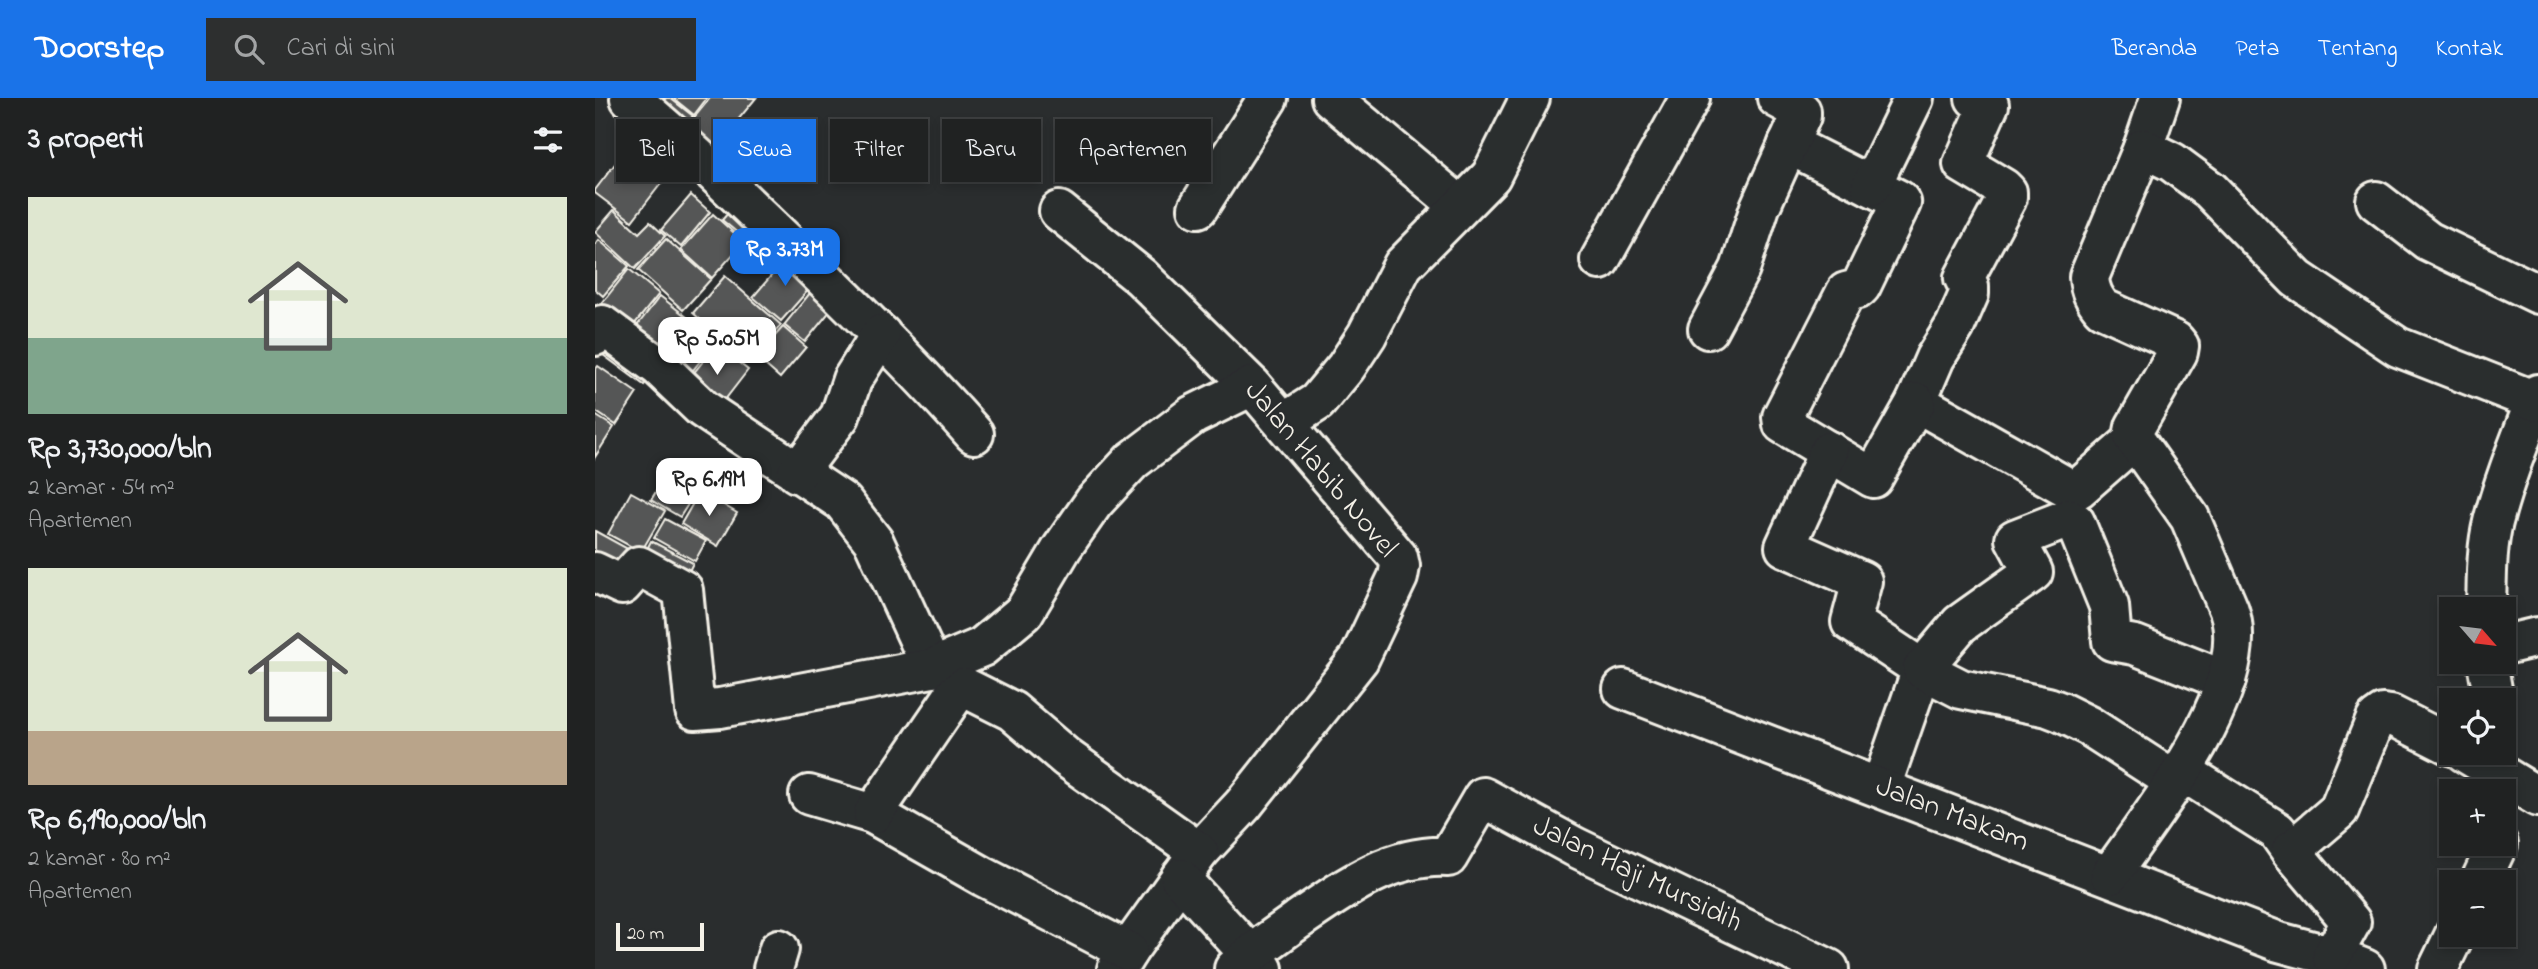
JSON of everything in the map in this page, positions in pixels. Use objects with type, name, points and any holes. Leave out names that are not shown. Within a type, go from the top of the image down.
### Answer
[{"type":"street","points":[[630,98],[718,176],[881,334],[974,434]]},
{"type":"street","points":[[1198,208],[1268,98]]},
{"type":"street","points":[[1331,98],[1460,206]]},
{"type":"street","points":[[1284,424],[1317,402],[1346,367],[1367,335],[1403,265],[1491,176],[1531,98]]},
{"type":"street","points":[[1600,260],[1690,98]]},
{"type":"street","points":[[1708,328],[1740,269],[1760,207],[1802,112],[1777,98]]},
{"type":"street","points":[[1871,186],[1914,98]]},
{"type":"street","points":[[1788,144],[1899,200],[1899,207],[1861,286],[1846,292],[1782,417],[1784,426],[1873,478],[1916,402],[1935,358],[1955,326],[1969,294],[1964,278],[2007,198],[2007,192],[2003,188],[1963,164],[1989,105],[1975,98]]},
{"type":"street","points":[[2110,875],[2174,781],[2211,720],[2226,681],[2234,644],[2233,622],[2190,518],[2134,440],[2135,427],[2179,346],[2175,341],[2102,308],[2089,287],[2089,277],[2142,151],[2160,98]]},
{"type":"street","points":[[2142,151],[2172,162],[2210,190],[2297,279],[2398,347],[2537,399],[2509,470],[2493,524],[2488,554],[2486,597]]},
{"type":"street","points":[[2377,201],[2428,240],[2538,294]]},
{"type":"street","name":"Jalan Habib Novel","points":[[1059,211],[1141,277],[1252,386],[1398,557],[1400,565],[1398,577],[1359,659],[1243,805],[1189,865],[1122,960]]},
{"type":"street","points":[[595,336],[602,325],[659,367],[703,409],[843,502],[874,542],[932,668]]},
{"type":"street","points":[[797,472],[840,416],[852,380],[881,334]]},
{"type":"street","points":[[595,572],[622,585],[639,566],[683,590],[695,710],[720,708],[932,668],[982,647],[1024,611],[1094,502],[1132,461],[1193,415],[1252,386]]},
{"type":"street","points":[[1916,402],[2072,490],[2078,489],[2134,440]]},
{"type":"street","points":[[1829,451],[1785,547],[1862,581],[1851,622],[1922,669],[1961,689],[2061,712],[2089,726],[2174,781],[2193,778],[2277,831],[2351,922],[2349,962]]},
{"type":"street","points":[[1881,788],[1922,669],[1960,624],[2033,572],[2015,539],[2070,518],[2075,522],[2109,606],[2112,641],[2134,645],[2226,681]]},
{"type":"street","points":[[2517,642],[2538,637]]},
{"type":"street","points":[[873,814],[955,694],[964,687],[1012,711],[1189,865],[1249,964]]},
{"type":"street","name":"Jalan Makam","points":[[1623,689],[2110,875],[2271,956],[2349,962]]},
{"type":"street","points":[[2291,851],[2339,810],[2376,719],[2383,714],[2391,715],[2439,738]]},
{"type":"street","points":[[2488,765],[2538,797]]},
{"type":"street","points":[[809,795],[873,814],[1122,960]]},
{"type":"street","name":"Jalan Haji Mursidih","points":[[1249,964],[1348,885],[1395,864],[1424,856],[1448,857],[1483,797],[1575,848],[1829,969]]},
{"type":"street","points":[[2438,969],[2449,947]]},
{"type":"building","points":[[663,98],[670,98],[693,116],[690,119],[660,119],[652,112]]},
{"type":"building","points":[[673,98],[707,98],[694,115]]},
{"type":"building","points":[[710,98],[756,98],[739,119],[713,119],[713,150],[710,154],[699,145],[699,119],[693,119]]},
{"type":"building","points":[[616,163],[616,182],[662,182],[632,221],[595,193]]},
{"type":"building","points":[[691,195],[710,212],[681,247],[661,230]]},
{"type":"building","points":[[735,205],[757,224],[745,239],[722,220]]},
{"type":"building","points":[[614,210],[639,233],[650,222],[665,236],[635,269],[595,232]]},
{"type":"building","points":[[713,214],[744,242],[712,278],[681,250]]},
{"type":"building","points":[[666,239],[711,279],[683,310],[638,270]]},
{"type":"building","points":[[599,240],[629,266],[603,296],[595,289],[595,245]]},
{"type":"building","points":[[789,255],[818,279],[781,321],[753,297]]},
{"type":"building","points":[[629,269],[659,294],[625,336],[595,312]]},
{"type":"building","points":[[725,276],[781,325],[748,362],[693,313]]},
{"type":"building","points":[[819,282],[840,299],[805,342],[784,325]]},
{"type":"building","points":[[660,296],[688,318],[655,361],[627,339]]},
{"type":"building","points":[[690,325],[714,343],[683,383],[659,365]]},
{"type":"building","points":[[783,327],[806,347],[780,378],[756,357]]},
{"type":"building","points":[[595,340],[657,368],[644,385],[595,349]]},
{"type":"building","points":[[716,345],[748,370],[717,410],[685,384]]},
{"type":"building","points":[[598,366],[637,393],[616,425],[595,411],[595,370]]},
{"type":"building","points":[[595,415],[614,427],[595,457]]},
{"type":"building","points":[[671,467],[700,485],[680,517],[651,500]]},
{"type":"building","points":[[700,491],[737,513],[718,546],[681,524]]},
{"type":"building","points":[[631,492],[665,511],[641,552],[608,534]]},
{"type":"building","points":[[665,519],[706,541],[695,561],[654,538]]},
{"type":"building","points":[[595,531],[637,554],[618,582],[595,568]]},
{"type":"building","points":[[651,541],[693,563],[683,583],[641,561]]}]
